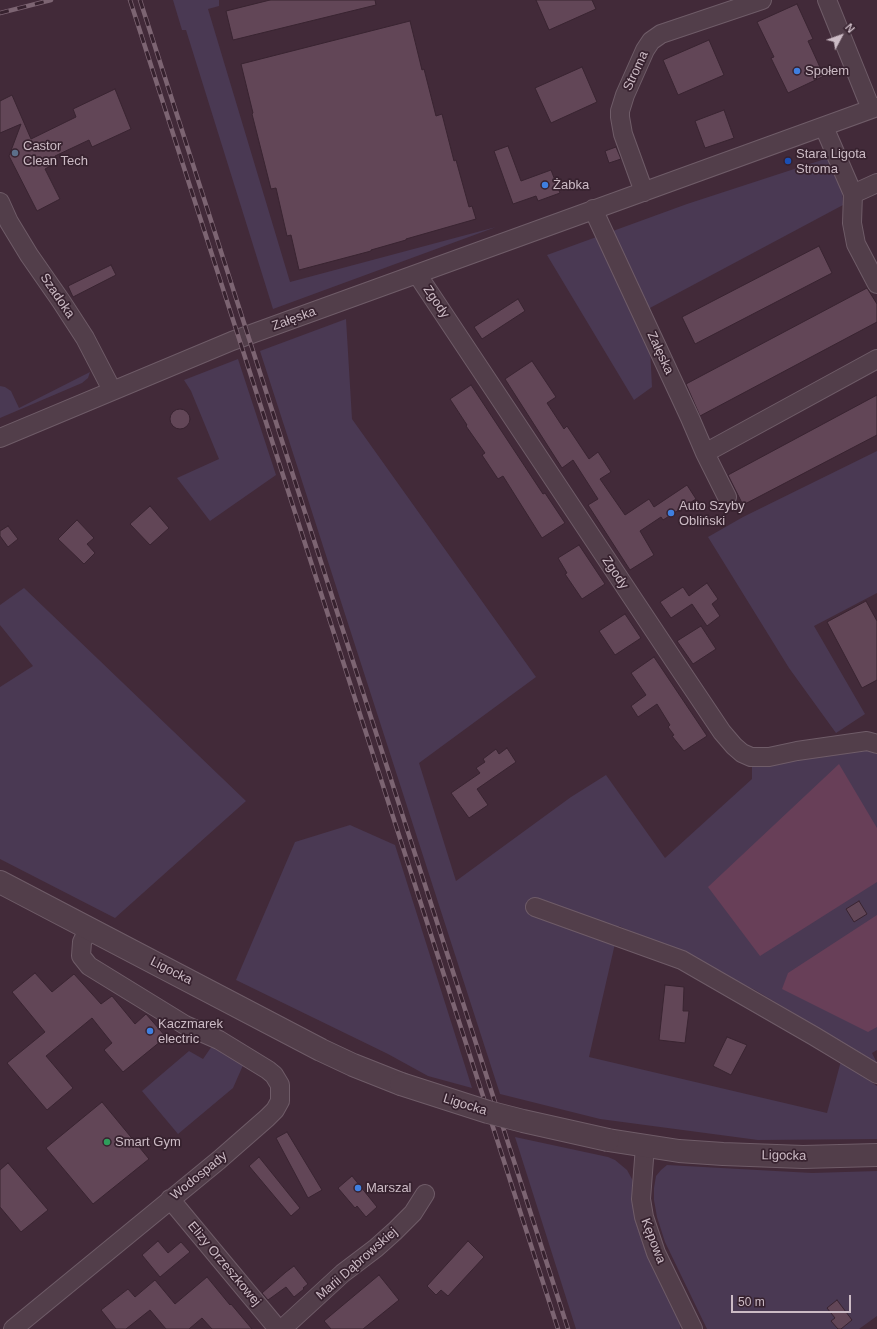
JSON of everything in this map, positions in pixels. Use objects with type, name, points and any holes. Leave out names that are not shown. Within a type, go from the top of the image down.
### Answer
[{"type":"street","name":"Stroma","points":[[644,192],[623,134],[620,111],[625,95],[645,50],[651,41],[661,34],[762,0]]},
{"type":"street","points":[[827,0],[874,108]]},
{"type":"street","name":"Załęska","points":[[0,438],[232,341],[874,108]]},
{"type":"street","points":[[824,127],[854,194],[852,224],[856,244],[877,284]]},
{"type":"street","points":[[854,194],[877,183]]},
{"type":"street","name":"Szadoka","points":[[0,202],[29,255],[86,338],[112,390]]},
{"type":"street","name":"Załęska","points":[[593,209],[705,453],[727,497]]},
{"type":"street","name":"Zgody","points":[[417,274],[670,656],[722,732],[734,746],[742,753],[751,757],[769,757],[797,751],[867,741],[877,744]]},
{"type":"street","points":[[705,453],[877,359]]},
{"type":"street","name":"Ligocka","points":[[0,882],[321,1050],[353,1065],[401,1084],[488,1112],[608,1140],[679,1151],[803,1157],[877,1156]]},
{"type":"street","points":[[535,908],[682,960],[877,1074]]},
{"type":"street","name":"Wodospady","points":[[13,1329],[268,1118],[278,1105],[281,1096],[278,1081],[268,1070],[219,1040],[185,1025],[89,966],[81,956],[82,942],[89,928]]},
{"type":"street","name":"Kępowa","points":[[645,1146],[641,1200],[644,1217],[656,1252],[693,1329]]},
{"type":"street","name":"Marii Dąbrowskiej","points":[[282,1329],[343,1273],[376,1248],[414,1213],[425,1194]]},
{"type":"street","name":"Elizy Orzeszkowej","points":[[170,1199],[278,1329]]},
{"type":"shaded area","points":[[173,0],[219,0],[219,6],[208,9],[290,282],[496,227],[273,309],[186,30],[182,30]]},
{"type":"shaded area","points":[[828,158],[842,185],[843,205],[648,309],[652,387],[634,400],[547,255],[687,204]]},
{"type":"shaded area","points":[[346,319],[352,419],[536,677],[419,763],[456,881],[571,797],[606,775],[665,858],[752,779],[752,764],[861,748],[877,754],[877,1050],[872,1053],[877,1063],[755,990],[619,926],[589,1057],[827,1113],[841,1061],[877,1086],[877,1139],[758,1140],[600,1119],[500,1094],[260,351]]},
{"type":"shaded area","points":[[238,359],[276,475],[210,521],[177,478],[219,459],[191,391],[184,380]]},
{"type":"shaded area","points":[[90,372],[88,378],[82,383],[0,418],[0,386],[11,391],[19,408]]},
{"type":"shaded area","points":[[877,451],[877,593],[814,626],[865,714],[836,733],[789,668],[708,537],[743,517]]},
{"type":"shaded area","points":[[24,588],[246,801],[115,918],[0,859],[0,687],[33,666],[0,625],[0,605]]},
{"type":"shaded area","points":[[839,764],[877,828],[877,882],[760,956],[708,887]]},
{"type":"shaded area","points":[[350,825],[395,845],[472,1088],[428,1076],[388,1054],[236,980],[295,842]]},
{"type":"shaded area","points":[[877,915],[877,1027],[868,1032],[782,989],[788,973]]},
{"type":"shaded area","points":[[212,1046],[244,1063],[233,1088],[178,1134],[142,1091],[189,1051],[203,1059]]},
{"type":"shaded area","points":[[515,1137],[608,1157],[615,1160],[627,1170],[632,1179],[682,1321],[680,1329],[576,1329]]},
{"type":"shaded area","points":[[667,1165],[812,1173],[877,1171],[877,1316],[859,1329],[707,1329],[665,1242],[657,1217],[654,1200],[656,1176]]},
{"type":"building","points":[[270,0],[375,0],[376,5],[233,40],[226,11]]},
{"type":"building","points":[[536,0],[592,0],[596,9],[549,30]]},
{"type":"building","points":[[797,4],[813,39],[808,41],[824,76],[788,93],[771,58],[774,57],[757,22]]},
{"type":"building","points":[[410,21],[422,70],[424,69],[436,116],[442,114],[454,161],[456,160],[469,207],[472,206],[476,219],[406,239],[371,251],[299,270],[291,235],[287,236],[276,188],[271,189],[241,64]]},
{"type":"building","points":[[709,40],[724,75],[678,95],[663,60]]},
{"type":"building","points":[[582,67],[597,102],[551,123],[535,88]]},
{"type":"building","points":[[115,89],[131,129],[92,147],[89,140],[55,156],[58,162],[45,169],[60,199],[37,211],[9,156],[21,124],[0,133],[0,101],[12,95],[31,139],[76,117],[73,109]]},
{"type":"building","points":[[724,110],[734,138],[705,148],[695,121]]},
{"type":"building","points":[[508,146],[521,181],[551,170],[560,193],[538,201],[536,196],[513,204],[494,151]]},
{"type":"building","points":[[616,147],[621,159],[609,163],[605,151]]},
{"type":"building","points":[[819,246],[832,273],[695,344],[682,317]]},
{"type":"building","points":[[111,265],[116,275],[73,297],[68,286]]},
{"type":"building","points":[[867,288],[877,304],[877,322],[700,416],[686,384]]},
{"type":"building","points":[[518,299],[525,311],[482,339],[474,327]]},
{"type":"building","points":[[532,361],[556,397],[547,403],[564,429],[567,426],[589,459],[598,452],[611,472],[600,479],[625,515],[649,499],[654,507],[687,485],[696,499],[663,520],[661,517],[640,531],[654,555],[630,570],[588,505],[598,499],[573,460],[562,468],[505,379]]},
{"type":"building","points":[[471,385],[543,494],[545,493],[565,523],[542,538],[503,476],[498,479],[482,455],[485,453],[466,426],[467,425],[450,399]]},
{"type":"building","points":[[877,395],[877,435],[743,505],[728,475]]},
{"type":"building","points":[[180,409],[187,412],[190,419],[187,426],[180,429],[173,426],[170,419],[173,412]]},
{"type":"building","points":[[150,506],[169,528],[150,545],[130,524]]},
{"type":"building","points":[[77,520],[94,538],[87,544],[95,553],[84,564],[58,539]]},
{"type":"building","points":[[8,526],[18,539],[8,547],[0,536],[0,531]]},
{"type":"building","points":[[579,545],[605,584],[582,599],[565,574],[567,573],[558,558]]},
{"type":"building","points":[[707,583],[718,599],[712,604],[720,616],[707,626],[692,604],[671,618],[660,602],[683,587],[689,596]]},
{"type":"building","points":[[866,601],[877,621],[877,680],[862,688],[827,622]]},
{"type":"building","points":[[625,614],[641,638],[615,655],[599,631]]},
{"type":"building","points":[[701,626],[716,649],[693,664],[677,641]]},
{"type":"building","points":[[654,657],[707,736],[684,751],[672,736],[674,735],[668,727],[670,725],[657,704],[638,717],[631,706],[646,695],[631,673]]},
{"type":"building","points":[[507,748],[516,762],[477,789],[488,805],[469,818],[451,793],[480,773],[476,768],[485,762],[483,759],[496,749],[499,754]]},
{"type":"building","points":[[859,901],[867,914],[854,922],[846,909]]},
{"type":"building","points":[[35,973],[52,992],[74,974],[101,1004],[112,996],[135,1024],[146,1014],[166,1037],[123,1072],[104,1050],[112,1043],[92,1018],[46,1056],[73,1088],[47,1110],[7,1063],[45,1032],[12,992]]},
{"type":"building","points":[[665,985],[684,987],[683,1011],[689,1011],[685,1043],[659,1040]]},
{"type":"building","points":[[727,1037],[747,1045],[731,1075],[713,1066]]},
{"type":"building","points":[[102,1102],[149,1159],[93,1204],[46,1148]]},
{"type":"building","points":[[287,1132],[322,1190],[308,1198],[276,1138]]},
{"type":"building","points":[[259,1157],[300,1208],[291,1216],[249,1166]]},
{"type":"building","points":[[8,1163],[48,1210],[21,1232],[0,1207],[0,1170]]},
{"type":"building","points":[[352,1176],[377,1207],[366,1217],[357,1206],[355,1208],[338,1188]]},
{"type":"building","points":[[158,1241],[168,1253],[181,1242],[190,1252],[160,1277],[142,1255]]},
{"type":"building","points":[[468,1241],[484,1257],[448,1296],[441,1290],[436,1295],[427,1286]]},
{"type":"building","points":[[294,1266],[308,1284],[294,1297],[286,1287],[268,1300],[262,1293]]},
{"type":"building","points":[[379,1275],[399,1300],[363,1329],[331,1329],[324,1321]]},
{"type":"building","points":[[207,1277],[252,1329],[212,1329],[202,1318],[189,1329],[166,1329],[150,1310],[126,1329],[116,1329],[101,1310],[128,1289],[135,1297],[155,1280],[175,1304]]},
{"type":"building","points":[[837,1300],[852,1320],[841,1329],[838,1329],[831,1321],[835,1318],[827,1308]]},
{"type":"railway","points":[[0,13],[51,0]]},
{"type":"railway","points":[[130,0],[558,1329]]},
{"type":"railway","points":[[140,0],[568,1329]]},
{"type":"place","name":"Społem","points":[[797,71]]},
{"type":"place","name":"Castor Clean Tech","points":[[15,153]]},
{"type":"place","name":"Stara Ligota Stroma","points":[[788,161]]},
{"type":"place","name":"Żabka","points":[[545,185]]},
{"type":"place","name":"Auto Szyby Obliński","points":[[671,513]]},
{"type":"place","name":"Kaczmarek electric","points":[[150,1031]]},
{"type":"place","name":"Smart Gym","points":[[107,1142]]},
{"type":"place","name":"Marszal","points":[[358,1188]]}]
